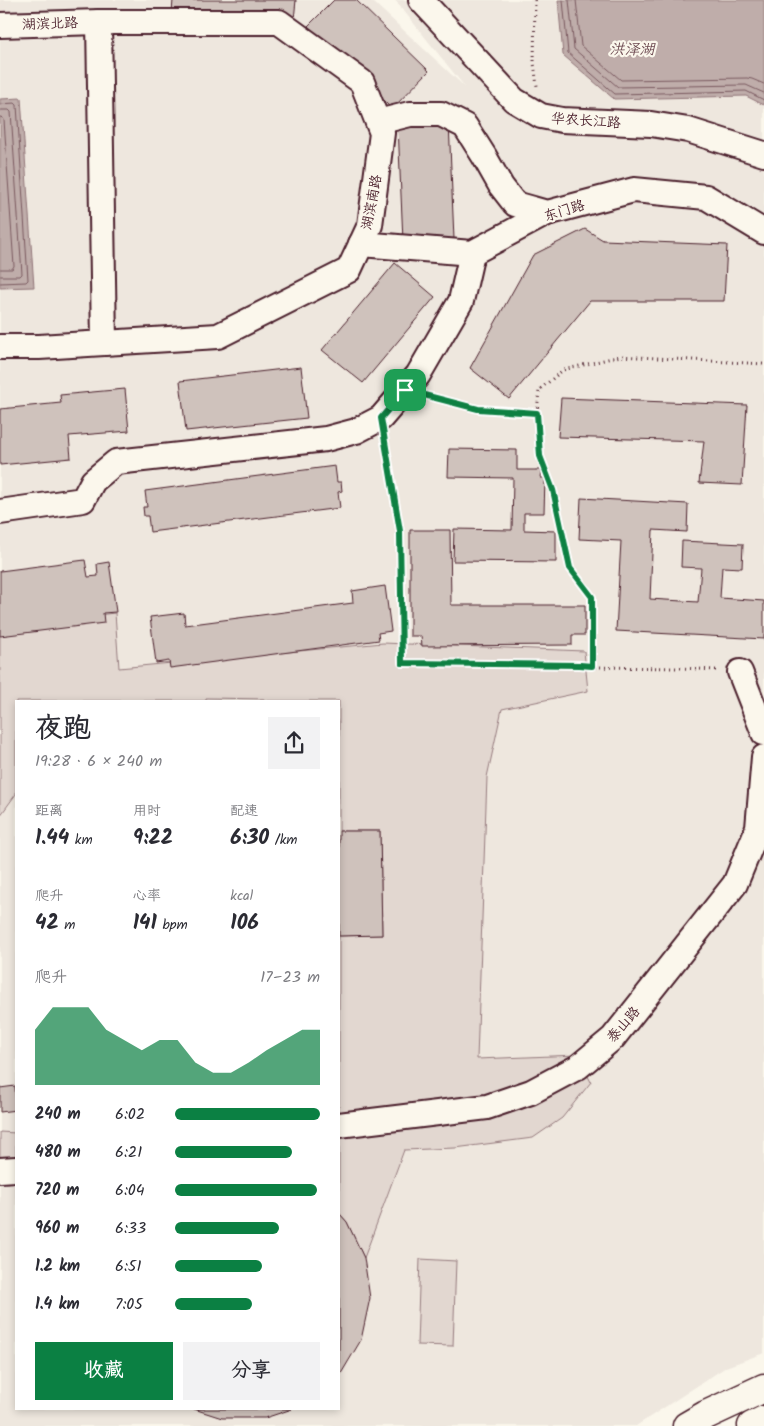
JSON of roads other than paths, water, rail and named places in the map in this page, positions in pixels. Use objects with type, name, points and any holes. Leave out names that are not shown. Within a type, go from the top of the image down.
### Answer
[{"type":"main road","points":[[687,1426],[764,1388]]},
{"type":"main road","points":[[752,1426],[764,1420]]},
{"type":"street","name":"华农长江路","points":[[421,0],[514,100],[541,116],[562,120],[651,124],[688,130],[764,154]]},
{"type":"street","name":"湖滨北路","points":[[0,25],[99,22]]},
{"type":"street","name":"湖滨南路","points":[[0,346],[39,346],[218,336],[349,270],[370,225],[382,133],[362,82],[279,22],[99,22]]},
{"type":"street","points":[[99,22],[104,343]]},
{"type":"street","points":[[378,122],[410,114],[441,114],[465,126],[501,186],[515,204],[547,213]]},
{"type":"street","name":"东门路","points":[[472,253],[547,213],[634,190],[706,197],[758,225]]},
{"type":"street","points":[[0,512],[82,500],[93,481],[116,462],[326,439],[356,431],[381,418],[418,375],[461,301],[472,253],[361,244]]},
{"type":"street","points":[[740,672],[764,733]]},
{"type":"street","name":"泰山路","points":[[340,1125],[487,1107],[531,1092],[578,1067],[613,1038],[735,884],[758,828],[764,757]]},
{"type":"street","points":[[0,1170],[15,1169]]},
{"type":"water","name":"洪泽湖","points":[[558,0],[764,0],[764,105],[746,96],[614,99],[563,55]]},
{"type":"water","points":[[21,98],[34,287],[0,288],[0,99]]}]
